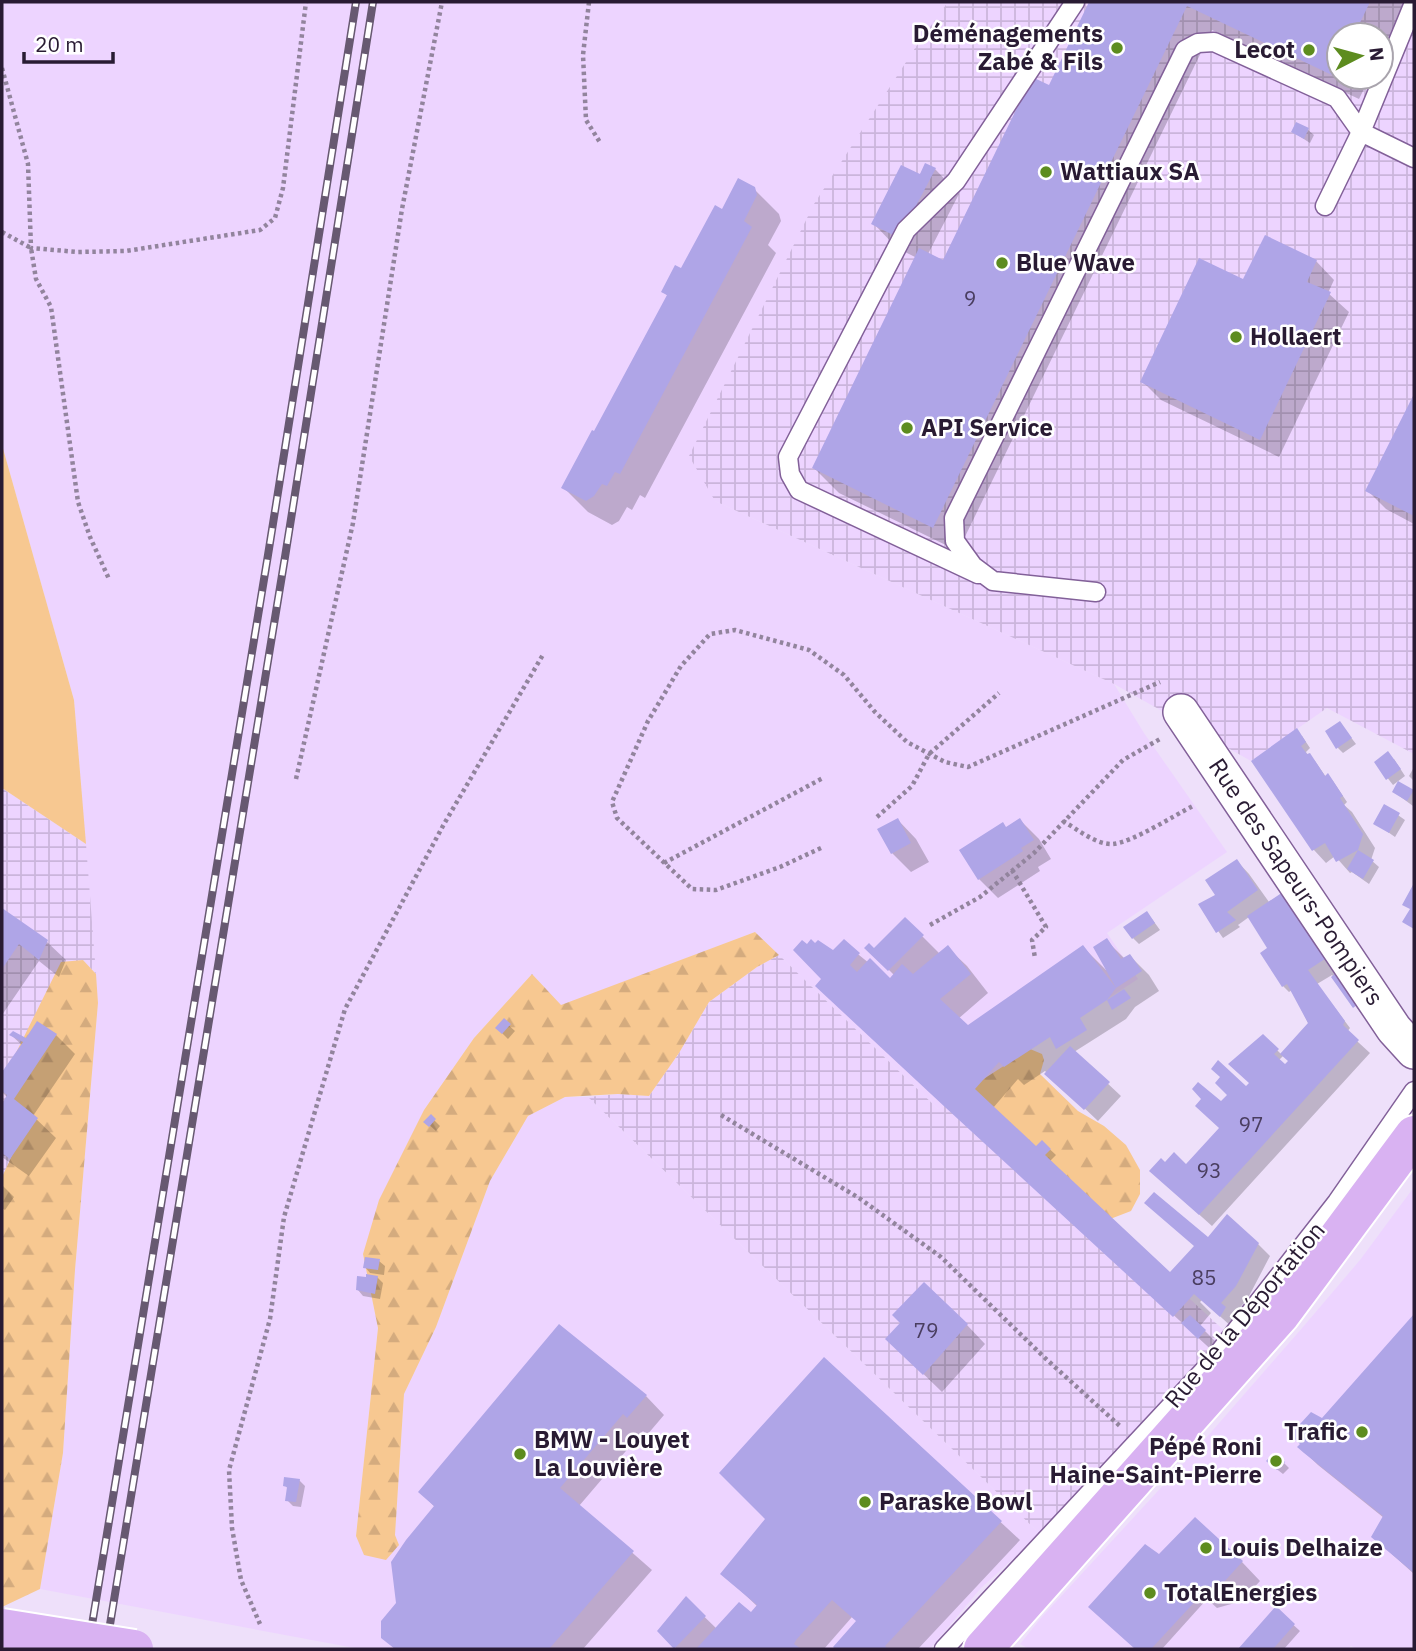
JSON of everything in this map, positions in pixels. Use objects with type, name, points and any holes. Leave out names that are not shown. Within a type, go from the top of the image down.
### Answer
[{"type":"main road","name":"Rue de la Déportation","points":[[983,1649],[1281,1314],[1414,1135]]},
{"type":"main road","points":[[2,1628],[134,1649]]},
{"type":"street","name":"Rue des Sapeurs-Pompiers","points":[[1184,718],[1394,1029],[1414,1051]]},
{"type":"lane","points":[[1074,2],[956,181],[906,230],[788,457],[790,474],[799,490],[993,581],[1096,592]]},
{"type":"lane","points":[[1325,206],[1362,132],[1414,3]]},
{"type":"lane","points":[[993,581],[973,566],[955,541],[954,518],[1185,50],[1198,43],[1214,42],[1337,99],[1362,132],[1414,158]]},
{"type":"lane","name":"Rue de la Déportation","points":[[945,1649],[1210,1364],[1338,1202],[1414,1091]]},
{"type":"path","points":[[2,232],[31,248],[78,252],[126,251],[260,230],[275,218],[283,188],[306,2]]},
{"type":"path","points":[[296,779],[353,523],[402,209],[442,2]]},
{"type":"path","points":[[589,2],[583,55],[586,120],[601,144]]},
{"type":"path","points":[[2,68],[28,164],[31,248],[36,279],[51,307],[78,502],[109,579]]},
{"type":"path","points":[[821,848],[780,867],[716,890],[692,889],[617,818],[612,802],[648,721],[681,666],[710,634],[735,630],[809,650],[844,675],[875,712],[907,742],[945,762],[968,767],[1160,682]]},
{"type":"path","points":[[260,1624],[241,1580],[232,1528],[229,1470],[270,1319],[285,1217],[345,1009],[444,824],[544,653]]},
{"type":"path","points":[[877,817],[912,786],[929,754],[999,693]]},
{"type":"path","points":[[930,925],[980,897],[1034,853],[1123,760],[1184,718]]},
{"type":"path","points":[[664,863],[823,778]]},
{"type":"path","points":[[1063,821],[1094,840],[1112,844],[1130,838],[1192,806]]},
{"type":"path","points":[[1012,870],[1046,927],[1032,940],[1035,958]]},
{"type":"path","points":[[721,1115],[859,1198],[940,1257],[1045,1358],[1115,1420],[1136,1443]]},
{"type":"shaded area","points":[[2,2],[1048,2],[715,501],[1114,684],[1144,733],[1227,852],[1107,933],[1138,979],[938,1109],[755,932],[561,1006],[532,974],[474,1038],[424,1110],[363,1254],[378,1328],[356,1536],[399,1545],[395,1535],[404,1394],[436,1327],[490,1181],[528,1116],[565,1097],[588,1097],[1040,1534],[981,1588],[930,1649],[360,1649],[40,1589],[63,1453],[75,1270],[98,1003],[74,700],[2,445]]},
{"type":"shaded area","points":[[948,2],[1414,2],[1414,754],[1327,708],[1251,761],[1114,684],[715,501],[689,456],[814,204]]},
{"type":"shaded area","points":[[2,788],[86,844],[96,974],[83,960],[13,1108],[16,1147],[2,1177]]},
{"type":"shaded area","points":[[779,955],[938,1109],[965,1091],[1231,1337],[1040,1534],[588,1097],[618,1094],[649,1096],[679,1053],[709,1002],[757,967]]},
{"type":"shaded area","points":[[1414,1187],[1414,1649],[1356,1649],[1351,1646],[1348,1649],[1029,1649],[1020,1644],[1303,1327],[1360,1260]]},
{"type":"green space","points":[[2,445],[74,700],[86,844],[2,788]]},
{"type":"green space","points":[[755,932],[779,955],[757,967],[709,1002],[679,1053],[649,1096],[618,1094],[565,1097],[528,1116],[490,1181],[436,1327],[404,1394],[395,1535],[399,1545],[386,1560],[364,1555],[356,1536],[378,1328],[363,1254],[379,1200],[424,1110],[474,1038],[532,974],[561,1005]]},
{"type":"green space","points":[[83,960],[96,974],[98,1003],[75,1270],[63,1453],[40,1589],[2,1607],[2,1177],[16,1147],[13,1108],[4,1077],[61,962]]},
{"type":"green space","points":[[1030,1049],[1042,1054],[1044,1060],[1040,1074],[1078,1111],[1104,1126],[1126,1145],[1140,1170],[1140,1194],[1131,1211],[1105,1221],[965,1091]]},
{"type":"building","points":[[1089,2],[1370,2],[1361,21],[1325,21],[1325,72],[1187,6],[933,528],[812,468],[919,248],[943,260],[1032,77],[1049,85]]},
{"type":"building","points":[[1296,122],[1309,128],[1304,139],[1291,132]]},
{"type":"building","points":[[925,163],[936,168],[899,238],[871,224],[901,165],[920,174]]},
{"type":"building","points":[[738,178],[755,187],[757,195],[744,221],[752,227],[620,474],[615,472],[607,486],[602,484],[594,496],[586,501],[561,488],[667,295],[661,292],[675,265],[681,268],[715,205],[722,209]]},
{"type":"building","name":"Hollaert","points":[[1265,235],[1317,260],[1307,282],[1331,292],[1260,440],[1140,382],[1199,258],[1243,279]]},
{"type":"building","points":[[1414,394],[1414,516],[1365,491]]},
{"type":"building","points":[[1340,721],[1352,738],[1336,749],[1325,731]]},
{"type":"building","points":[[1297,728],[1306,742],[1301,746],[1307,754],[1310,753],[1325,776],[1328,773],[1363,834],[1358,850],[1336,862],[1325,843],[1312,851],[1251,761]]},
{"type":"building","points":[[1388,751],[1401,769],[1386,780],[1374,762]]},
{"type":"building","points":[[1398,781],[1414,790],[1407,801],[1392,792]]},
{"type":"building","points":[[1384,804],[1400,813],[1389,833],[1373,824]]},
{"type":"building","points":[[898,818],[911,843],[891,854],[877,829]]},
{"type":"building","points":[[1020,818],[1034,840],[1021,848],[1023,851],[978,880],[959,850],[1003,822],[1006,827]]},
{"type":"building","points":[[1358,850],[1374,860],[1363,879],[1347,869]]},
{"type":"building","points":[[1237,859],[1258,890],[1227,912],[1236,920],[1216,933],[1198,904],[1215,895],[1205,880]]},
{"type":"building","points":[[1414,883],[1414,929],[1402,922],[1410,909],[1402,905]]},
{"type":"building","points":[[1289,888],[1331,955],[1308,970],[1345,1021],[1343,1025],[1359,1040],[1199,1215],[1149,1171],[1161,1158],[1165,1162],[1174,1152],[1186,1164],[1219,1128],[1195,1106],[1201,1099],[1192,1089],[1198,1082],[1221,1101],[1227,1095],[1215,1083],[1220,1077],[1211,1069],[1218,1060],[1246,1086],[1249,1083],[1228,1064],[1263,1034],[1279,1049],[1274,1054],[1285,1064],[1288,1061],[1280,1054],[1308,1023],[1287,984],[1282,987],[1260,953],[1267,948],[1247,916]]},
{"type":"building","points":[[2,908],[48,940],[39,960],[19,944],[2,969]]},
{"type":"building","points":[[1147,911],[1155,923],[1132,939],[1123,927]]},
{"type":"building","points":[[905,917],[924,935],[888,971],[864,948],[869,943],[874,948]]},
{"type":"building","points":[[1107,938],[1121,959],[1130,954],[1142,971],[1116,988],[1093,947]]},
{"type":"building","points":[[811,939],[815,943],[818,940],[833,950],[844,939],[860,953],[850,965],[857,972],[870,958],[890,978],[902,964],[913,974],[948,945],[971,974],[940,999],[968,1025],[1083,945],[1116,988],[1107,1000],[1080,1018],[1087,1030],[1056,1049],[1050,1037],[1004,1067],[999,1062],[975,1089],[1036,1146],[1042,1140],[1051,1149],[1045,1155],[1170,1272],[1194,1246],[1144,1203],[1154,1192],[1208,1237],[1227,1214],[1259,1243],[1236,1286],[1221,1303],[1226,1307],[1220,1317],[1194,1294],[1173,1317],[946,1108],[815,986],[821,979],[793,950],[802,940],[807,944]]},
{"type":"building","points":[[1340,970],[1363,1000],[1353,1008],[1331,977]]},
{"type":"building","points":[[1124,989],[1131,998],[1112,1010],[1107,1000]]},
{"type":"building","points":[[504,1018],[511,1024],[502,1034],[495,1028]]},
{"type":"building","points":[[37,1021],[57,1034],[14,1099],[38,1118],[10,1159],[2,1153],[2,1104],[7,1095],[2,1091],[2,1072],[23,1042],[9,1035],[13,1031],[26,1038]]},
{"type":"building","points":[[1070,1046],[1110,1082],[1084,1110],[1044,1074]]},
{"type":"building","points":[[431,1114],[436,1119],[429,1127],[423,1122]]},
{"type":"building","points":[[365,1257],[380,1259],[378,1270],[363,1268]]},
{"type":"building","points":[[366,1274],[378,1276],[375,1294],[356,1290],[357,1276],[366,1277]]},
{"type":"building","points":[[924,1282],[968,1324],[923,1375],[885,1339],[900,1323],[892,1315]]},
{"type":"building","name":"Trafic","points":[[1414,1314],[1414,1573],[1371,1537],[1383,1516],[1297,1447],[1300,1444],[1290,1435],[1311,1412],[1322,1418]]},
{"type":"building","points":[[1190,1315],[1206,1330],[1198,1339],[1181,1323]]},
{"type":"building","name":"BMW - Louyet La Louvière","points":[[559,1324],[647,1395],[627,1418],[623,1414],[560,1488],[634,1551],[549,1649],[395,1649],[381,1638],[381,1621],[396,1603],[391,1562],[434,1506],[418,1492]]},
{"type":"building","name":"Paraske Bowl","points":[[824,1357],[1002,1521],[885,1646],[888,1649],[835,1649],[833,1647],[856,1621],[832,1600],[796,1640],[794,1644],[801,1649],[696,1649],[739,1602],[751,1612],[757,1605],[720,1574],[765,1519],[719,1473]]},
{"type":"building","name":"Pépé Roni Haine-Saint-Pierre","points":[[1274,1453],[1285,1462],[1277,1470],[1266,1461]]},
{"type":"building","points":[[284,1477],[300,1479],[296,1502],[285,1501],[287,1487],[283,1486]]},
{"type":"building","name":"TotalEnergies","points":[[1195,1517],[1243,1561],[1223,1583],[1197,1591],[1201,1595],[1151,1649],[1135,1649],[1088,1607],[1145,1544],[1159,1554]]},
{"type":"building","points":[[686,1596],[706,1616],[674,1649],[657,1631]]},
{"type":"building","points":[[1276,1606],[1295,1624],[1273,1649],[1238,1649]]},
{"type":"railway","points":[[88,1649],[356,2]]},
{"type":"railway","points":[[106,1649],[373,2]]},
{"type":"place","name":"Déménagements Zabé & Fils","points":[[1117,48]]},
{"type":"place","name":"Lecot","points":[[1309,50]]},
{"type":"place","name":"Wattiaux SA","points":[[1046,172]]},
{"type":"place","name":"Blue Wave","points":[[1002,263]]},
{"type":"place","name":"Hollaert","points":[[1236,337]]},
{"type":"place","name":"API Service","points":[[907,428]]},
{"type":"place","name":"Trafic","points":[[1362,1432]]},
{"type":"place","name":"BMW - Louyet La Louvière","points":[[520,1454]]},
{"type":"place","name":"Pépé Roni Haine-Saint-Pierre","points":[[1276,1461]]},
{"type":"place","name":"Paraske Bowl","points":[[865,1502]]},
{"type":"place","name":"Louis Delhaize","points":[[1206,1548]]},
{"type":"place","name":"TotalEnergies","points":[[1150,1593]]}]
